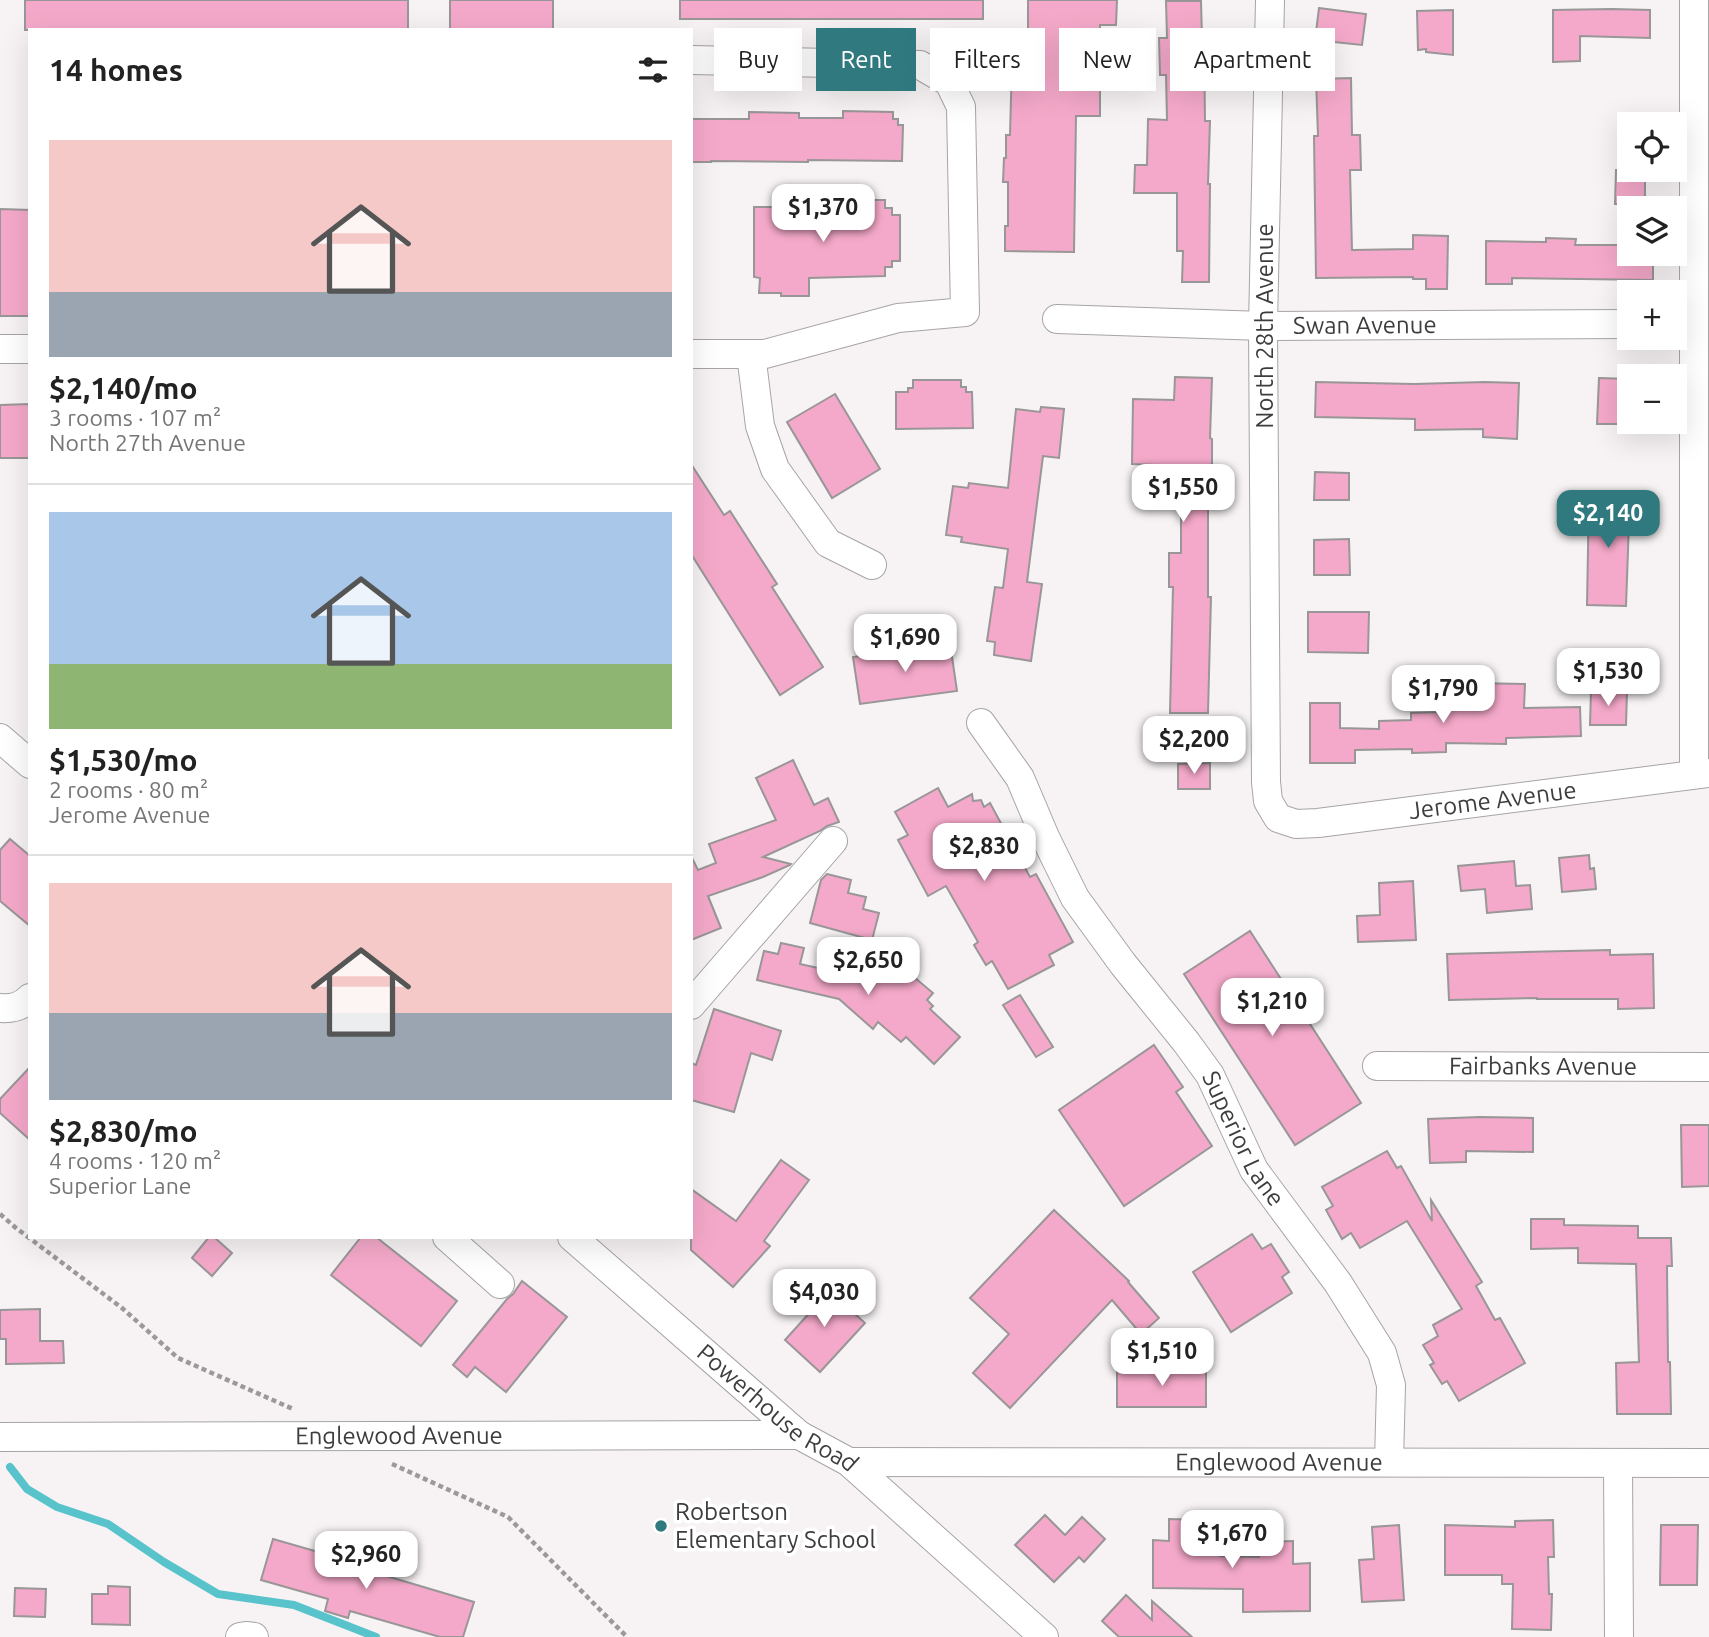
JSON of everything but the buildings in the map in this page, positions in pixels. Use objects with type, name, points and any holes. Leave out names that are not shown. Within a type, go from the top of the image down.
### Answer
[{"type":"street","name":"North 28th Avenue","points":[[1270,0],[1263,326],[1266,782],[1268,801],[1278,818]]},
{"type":"street","points":[[1694,0],[1693,324],[1702,773]]},
{"type":"street","points":[[693,60],[920,65],[949,82],[961,107],[965,312],[898,318],[765,354],[693,354]]},
{"type":"street","name":"Swan Avenue","points":[[1057,319],[1263,326],[1617,324]]},
{"type":"street","points":[[0,349],[28,349]]},
{"type":"street","points":[[751,354],[760,426],[775,469],[828,543],[872,565]]},
{"type":"street","name":"Superior Lane","points":[[981,723],[1020,778],[1075,898],[1210,1075],[1254,1170],[1338,1283],[1382,1353],[1391,1385],[1389,1462]]},
{"type":"street","points":[[0,738],[28,762]]},
{"type":"street","name":"Jerome Avenue","points":[[1278,818],[1296,824],[1318,823],[1702,773]]},
{"type":"street","points":[[693,1003],[833,841]]},
{"type":"street","points":[[0,1008],[10,1009],[28,1001]]},
{"type":"street","name":"Fairbanks Avenue","points":[[1377,1066],[1709,1067]]},
{"type":"street","points":[[449,1239],[500,1284]]},
{"type":"street","name":"Powerhouse Road","points":[[574,1239],[799,1435],[849,1462],[1044,1637]]},
{"type":"street","name":"Englewood Avenue","points":[[0,1437],[799,1435]]},
{"type":"street","name":"Englewood Avenue","points":[[849,1462],[1709,1463]]},
{"type":"street","points":[[1618,1463],[1619,1637]]},
{"type":"street","points":[[240,1637],[254,1637]]},
{"type":"waterway","points":[[10,1467],[27,1489],[57,1507],[108,1524],[218,1594],[294,1605],[376,1637]]},
{"type":"place","name":"Robertson Elementary School","points":[[661,1526]]}]
